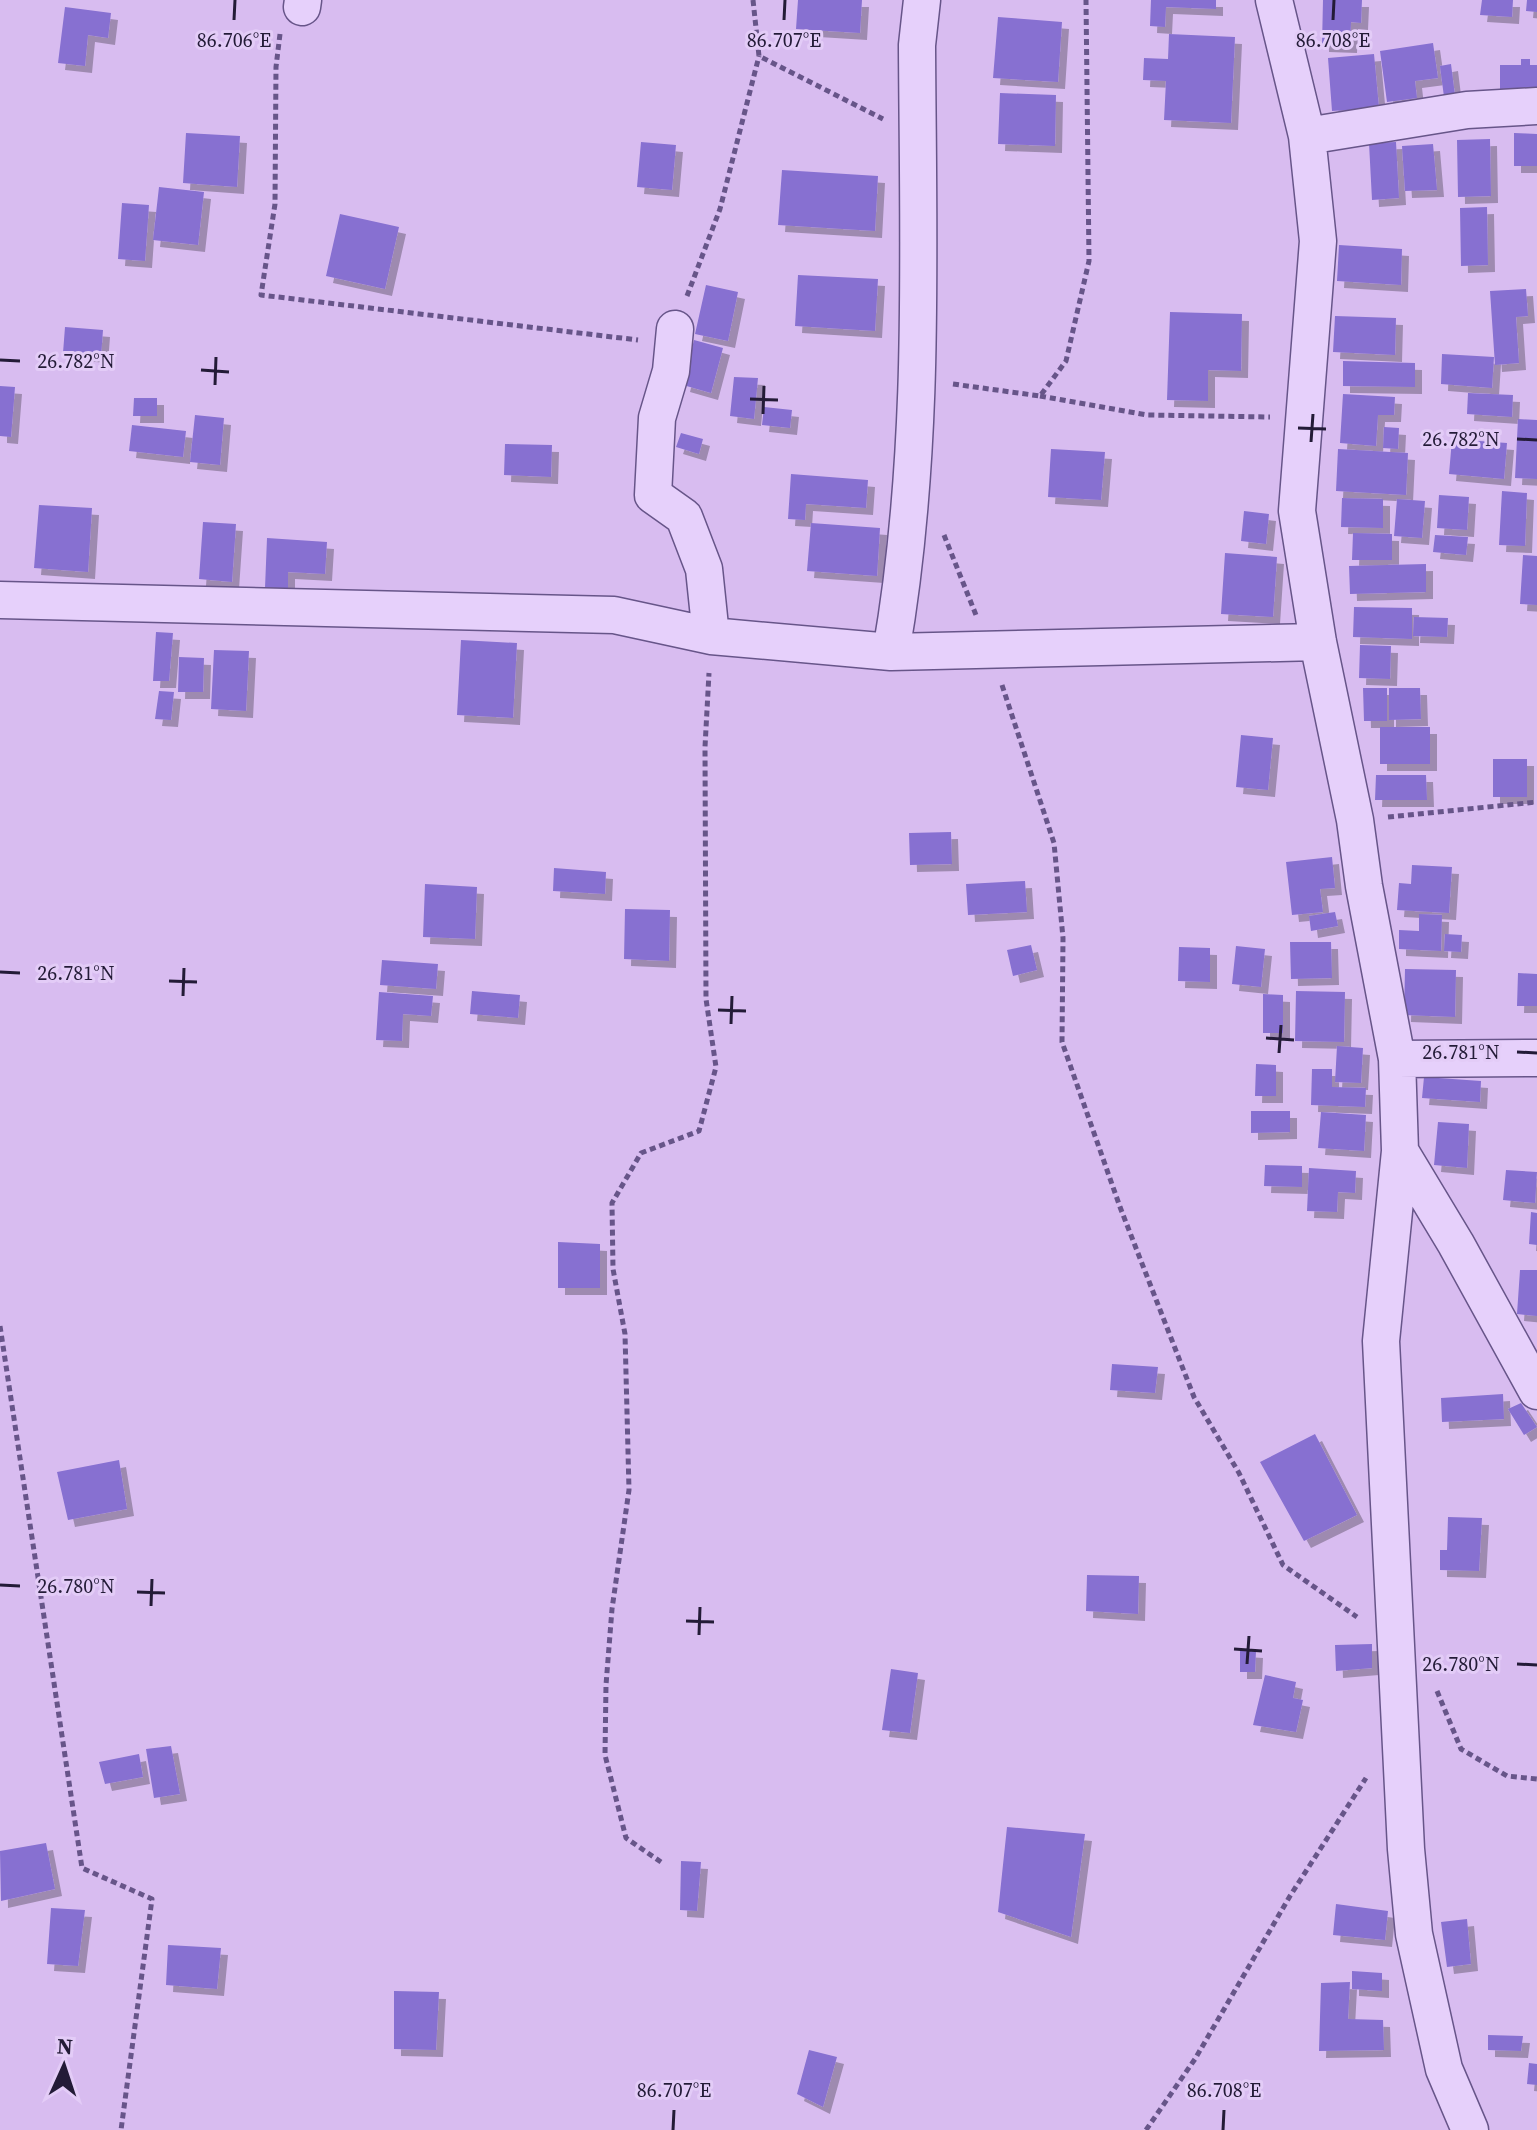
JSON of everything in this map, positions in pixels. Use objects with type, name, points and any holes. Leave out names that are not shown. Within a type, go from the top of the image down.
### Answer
[{"type":"street","points":[[891,652],[903,581],[918,379],[917,45],[922,0]]},
{"type":"street","points":[[1274,0],[1307,136],[1318,241],[1297,511],[1318,642],[1355,820],[1364,886],[1397,1059],[1400,1151],[1381,1341],[1399,1727],[1414,1934],[1444,2069],[1470,2130]]},
{"type":"street","points":[[1307,136],[1467,110],[1537,106]]},
{"type":"street","points":[[675,329],[671,371],[657,418],[653,495],[684,517],[704,569],[711,636]]},
{"type":"street","points":[[0,600],[614,615],[711,636],[891,652],[1318,642]]},
{"type":"street","points":[[1397,1059],[1526,1057],[1537,1027]]},
{"type":"street","points":[[1400,1151],[1525,1349],[1537,1391]]},
{"type":"path","points":[[303,3],[281,23],[276,67],[275,204],[261,295],[419,312],[633,341],[675,329],[720,209],[759,56],[753,0]]},
{"type":"path","points":[[1040,396],[1066,361],[1089,261],[1086,0]]},
{"type":"path","points":[[759,56],[918,137]]},
{"type":"path","points":[[918,379],[1147,415],[1304,419]]},
{"type":"path","points":[[943,534],[989,650],[1054,843],[1063,938],[1062,1042],[1120,1207],[1194,1397],[1239,1473],[1283,1565],[1397,1644]]},
{"type":"path","points":[[661,1862],[626,1838],[605,1755],[612,1609],[629,1490],[625,1334],[613,1269],[612,1203],[641,1153],[699,1131],[716,1067],[706,999],[705,747],[711,636]]},
{"type":"path","points":[[1355,820],[1537,802]]},
{"type":"path","points":[[0,1326],[82,1868],[152,1899],[121,2130]]},
{"type":"path","points":[[1434,1684],[1461,1749],[1507,1776],[1537,1779]]},
{"type":"path","points":[[1146,2130],[1195,2059],[1290,1896],[1399,1727]]},
{"type":"building","points":[[798,0],[862,0],[860,33],[796,29]]},
{"type":"building","points":[[1151,0],[1216,0],[1216,9],[1166,7],[1165,27],[1150,26]]},
{"type":"building","points":[[1323,0],[1362,0],[1361,23],[1351,22],[1350,46],[1322,45]]},
{"type":"building","points":[[1482,0],[1513,0],[1512,17],[1480,15]]},
{"type":"building","points":[[1527,0],[1537,0],[1537,12],[1526,11]]},
{"type":"building","points":[[65,7],[111,13],[108,38],[88,35],[85,66],[58,63]]},
{"type":"building","points":[[998,17],[1062,22],[1058,82],[993,78]]},
{"type":"building","points":[[1169,34],[1235,37],[1231,123],[1164,120],[1166,81],[1143,80],[1144,58],[1168,59]]},
{"type":"building","points":[[1433,43],[1438,78],[1415,81],[1417,98],[1387,102],[1380,51]]},
{"type":"building","points":[[1374,54],[1379,108],[1332,111],[1328,58]]},
{"type":"building","points":[[1521,59],[1530,59],[1530,65],[1537,65],[1537,90],[1500,90],[1500,65],[1521,65]]},
{"type":"building","points":[[1451,64],[1455,96],[1444,97],[1440,66]]},
{"type":"building","points":[[1000,93],[1056,95],[1055,146],[998,144]]},
{"type":"building","points":[[186,133],[240,136],[237,187],[183,183]]},
{"type":"building","points":[[1514,133],[1537,134],[1537,166],[1514,166]]},
{"type":"building","points":[[1490,139],[1491,196],[1458,197],[1457,140]]},
{"type":"building","points":[[641,142],[676,145],[672,190],[637,187]]},
{"type":"building","points":[[1396,142],[1399,198],[1372,200],[1369,143]]},
{"type":"building","points":[[1433,144],[1437,190],[1405,191],[1402,146]]},
{"type":"building","points":[[782,170],[878,176],[875,231],[778,225]]},
{"type":"building","points":[[159,187],[204,192],[198,245],[153,240]]},
{"type":"building","points":[[122,203],[149,205],[145,261],[118,259]]},
{"type":"building","points":[[1487,207],[1488,265],[1461,266],[1460,208]]},
{"type":"building","points":[[340,214],[399,227],[385,289],[326,276]]},
{"type":"building","points":[[1339,245],[1402,249],[1401,285],[1337,281]]},
{"type":"building","points":[[798,275],[878,279],[875,331],[795,326]]},
{"type":"building","points":[[706,285],[738,292],[728,341],[695,334]]},
{"type":"building","points":[[1526,289],[1528,316],[1516,317],[1519,363],[1495,365],[1490,291]]},
{"type":"building","points":[[1170,312],[1242,314],[1241,371],[1208,370],[1208,401],[1167,400]]},
{"type":"building","points":[[1335,316],[1396,318],[1395,355],[1333,352]]},
{"type":"building","points":[[65,327],[103,330],[101,356],[63,353]]},
{"type":"building","points":[[694,340],[723,348],[711,393],[683,385]]},
{"type":"building","points":[[1442,354],[1494,357],[1492,388],[1441,384]]},
{"type":"building","points":[[1343,361],[1415,363],[1415,387],[1343,386]]},
{"type":"building","points":[[734,377],[758,378],[754,419],[730,416]]},
{"type":"building","points":[[0,386],[15,387],[11,437],[0,436]]},
{"type":"building","points":[[1468,393],[1513,395],[1512,417],[1467,414]]},
{"type":"building","points":[[1343,394],[1395,397],[1394,415],[1378,415],[1376,446],[1340,443]]},
{"type":"building","points":[[134,398],[157,398],[157,416],[133,416]]},
{"type":"building","points":[[764,407],[792,410],[790,428],[762,425]]},
{"type":"building","points":[[195,415],[224,418],[220,465],[190,462]]},
{"type":"building","points":[[1518,419],[1537,420],[1537,479],[1515,478]]},
{"type":"building","points":[[132,425],[186,431],[183,457],[129,451]]},
{"type":"building","points":[[1384,427],[1399,428],[1398,449],[1383,448]]},
{"type":"building","points":[[681,433],[703,439],[699,454],[676,447]]},
{"type":"building","points":[[1452,439],[1507,443],[1504,479],[1449,474]]},
{"type":"building","points":[[505,444],[552,445],[551,477],[504,475]]},
{"type":"building","points":[[1051,449],[1105,452],[1101,500],[1048,497]]},
{"type":"building","points":[[1338,449],[1408,453],[1406,495],[1336,491]]},
{"type":"building","points":[[791,474],[868,480],[866,508],[806,504],[805,520],[788,519]]},
{"type":"building","points":[[1502,491],[1527,493],[1525,546],[1499,545]]},
{"type":"building","points":[[1439,495],[1469,497],[1467,530],[1437,528]]},
{"type":"building","points":[[1342,498],[1383,499],[1383,528],[1341,527]]},
{"type":"building","points":[[1397,499],[1425,501],[1422,538],[1394,536]]},
{"type":"building","points":[[39,505],[92,508],[88,572],[34,568]]},
{"type":"building","points":[[1244,511],[1269,514],[1266,544],[1241,541]]},
{"type":"building","points":[[203,522],[236,524],[232,582],[199,579]]},
{"type":"building","points":[[811,523],[880,528],[877,576],[807,571]]},
{"type":"building","points":[[1353,533],[1392,534],[1392,560],[1352,560]]},
{"type":"building","points":[[1435,535],[1468,537],[1466,555],[1433,552]]},
{"type":"building","points":[[267,538],[327,542],[325,574],[288,572],[288,589],[265,588]]},
{"type":"building","points":[[1225,553],[1277,557],[1273,617],[1221,614]]},
{"type":"building","points":[[1523,555],[1537,556],[1537,605],[1520,604]]},
{"type":"building","points":[[1426,564],[1426,592],[1350,594],[1349,566]]},
{"type":"building","points":[[1354,607],[1412,608],[1412,639],[1353,637]]},
{"type":"building","points":[[1414,617],[1448,618],[1447,637],[1413,636]]},
{"type":"building","points":[[156,632],[173,633],[169,681],[153,681]]},
{"type":"building","points":[[461,640],[517,643],[513,718],[457,715]]},
{"type":"building","points":[[1360,645],[1391,646],[1390,679],[1359,678]]},
{"type":"building","points":[[214,650],[249,651],[246,711],[211,709]]},
{"type":"building","points":[[179,657],[204,658],[203,692],[178,692]]},
{"type":"building","points":[[1363,688],[1387,688],[1387,721],[1364,721]]},
{"type":"building","points":[[1389,688],[1420,688],[1421,719],[1389,720]]},
{"type":"building","points":[[159,691],[174,692],[171,720],[155,719]]},
{"type":"building","points":[[1380,727],[1430,727],[1430,764],[1380,764]]},
{"type":"building","points":[[1241,735],[1273,738],[1268,790],[1236,787]]},
{"type":"building","points":[[1493,759],[1527,759],[1527,797],[1493,797]]},
{"type":"building","points":[[1376,775],[1426,775],[1427,800],[1375,800]]},
{"type":"building","points":[[951,832],[952,864],[910,865],[909,833]]},
{"type":"building","points":[[1332,857],[1335,888],[1320,889],[1323,912],[1292,915],[1286,862]]},
{"type":"building","points":[[1412,865],[1452,867],[1449,913],[1397,910],[1399,883],[1411,884]]},
{"type":"building","points":[[554,868],[606,872],[605,894],[553,891]]},
{"type":"building","points":[[1025,881],[1027,912],[968,915],[966,884]]},
{"type":"building","points":[[425,884],[477,887],[475,939],[423,937]]},
{"type":"building","points":[[625,909],[670,910],[669,961],[624,959]]},
{"type":"building","points":[[1335,912],[1338,926],[1311,931],[1309,916]]},
{"type":"building","points":[[1419,914],[1442,915],[1441,951],[1399,949],[1399,930],[1419,931]]},
{"type":"building","points":[[1445,934],[1462,935],[1461,952],[1444,951]]},
{"type":"building","points":[[1290,942],[1331,942],[1332,978],[1291,979]]},
{"type":"building","points":[[1031,945],[1037,970],[1013,976],[1007,950]]},
{"type":"building","points":[[1236,946],[1265,949],[1261,987],[1232,984]]},
{"type":"building","points":[[1179,947],[1210,948],[1210,982],[1178,981]]},
{"type":"building","points":[[382,960],[438,964],[436,989],[380,985]]},
{"type":"building","points":[[1405,969],[1456,970],[1455,1017],[1404,1015]]},
{"type":"building","points":[[1518,973],[1537,974],[1537,1006],[1517,1006]]},
{"type":"building","points":[[472,991],[520,995],[518,1018],[470,1014]]},
{"type":"building","points":[[1296,991],[1345,992],[1344,1042],[1295,1041]]},
{"type":"building","points":[[379,992],[433,996],[431,1016],[403,1014],[402,1041],[376,1040]]},
{"type":"building","points":[[1263,994],[1283,995],[1283,1033],[1263,1033]]},
{"type":"building","points":[[1337,1046],[1363,1048],[1361,1083],[1335,1082]]},
{"type":"building","points":[[1256,1064],[1276,1065],[1276,1096],[1255,1096]]},
{"type":"building","points":[[1312,1069],[1332,1069],[1332,1087],[1366,1088],[1365,1107],[1311,1105]]},
{"type":"building","points":[[1424,1077],[1481,1081],[1480,1102],[1422,1098]]},
{"type":"building","points":[[1251,1111],[1290,1111],[1290,1132],[1251,1133]]},
{"type":"building","points":[[1321,1112],[1366,1115],[1364,1151],[1318,1148]]},
{"type":"building","points":[[1438,1122],[1469,1124],[1467,1168],[1434,1165]]},
{"type":"building","points":[[1265,1165],[1302,1166],[1302,1187],[1264,1186]]},
{"type":"building","points":[[1309,1168],[1356,1171],[1355,1193],[1338,1192],[1337,1212],[1307,1211]]},
{"type":"building","points":[[1506,1170],[1537,1172],[1535,1203],[1503,1200]]},
{"type":"building","points":[[1531,1212],[1537,1213],[1537,1245],[1529,1244]]},
{"type":"building","points":[[558,1242],[600,1244],[600,1288],[558,1288]]},
{"type":"building","points":[[1520,1270],[1537,1270],[1537,1316],[1517,1314]]},
{"type":"building","points":[[1112,1364],[1158,1367],[1155,1393],[1110,1390]]},
{"type":"building","points":[[1503,1394],[1504,1419],[1442,1422],[1441,1398]]},
{"type":"building","points":[[1521,1403],[1537,1427],[1524,1435],[1508,1409]]},
{"type":"building","points":[[1315,1434],[1357,1515],[1304,1541],[1260,1462]]},
{"type":"building","points":[[119,1460],[127,1509],[68,1520],[57,1472]]},
{"type":"building","points":[[1448,1517],[1482,1518],[1479,1571],[1440,1570],[1440,1550],[1447,1550]]},
{"type":"building","points":[[1087,1575],[1139,1576],[1138,1614],[1086,1611]]},
{"type":"building","points":[[1372,1644],[1372,1668],[1336,1671],[1335,1645]]},
{"type":"building","points":[[1240,1650],[1256,1651],[1255,1672],[1240,1672]]},
{"type":"building","points":[[891,1669],[918,1673],[910,1733],[882,1730]]},
{"type":"building","points":[[1265,1675],[1296,1682],[1293,1698],[1303,1700],[1296,1732],[1253,1725]]},
{"type":"building","points":[[171,1746],[180,1794],[154,1798],[146,1749]]},
{"type":"building","points":[[139,1754],[143,1777],[105,1784],[99,1762]]},
{"type":"building","points":[[1007,1827],[1085,1834],[1071,1937],[998,1912]]},
{"type":"building","points":[[46,1843],[55,1889],[1,1901],[0,1851]]},
{"type":"building","points":[[681,1861],[701,1862],[697,1911],[680,1910]]},
{"type":"building","points":[[1336,1904],[1388,1911],[1385,1940],[1333,1935]]},
{"type":"building","points":[[51,1908],[85,1910],[78,1966],[47,1964]]},
{"type":"building","points":[[1467,1919],[1471,1964],[1447,1967],[1441,1922]]},
{"type":"building","points":[[168,1945],[221,1948],[217,1989],[166,1985]]},
{"type":"building","points":[[1352,1971],[1382,1973],[1382,1991],[1352,1989]]},
{"type":"building","points":[[1350,1982],[1348,2019],[1383,2020],[1384,2050],[1319,2051],[1321,1983]]},
{"type":"building","points":[[394,1991],[439,1992],[436,2050],[394,2049]]},
{"type":"building","points":[[1488,2035],[1523,2036],[1521,2051],[1488,2050]]},
{"type":"building","points":[[809,2050],[837,2057],[823,2107],[797,2094]]},
{"type":"building","points":[[1529,2063],[1537,2064],[1537,2085],[1527,2084]]}]
